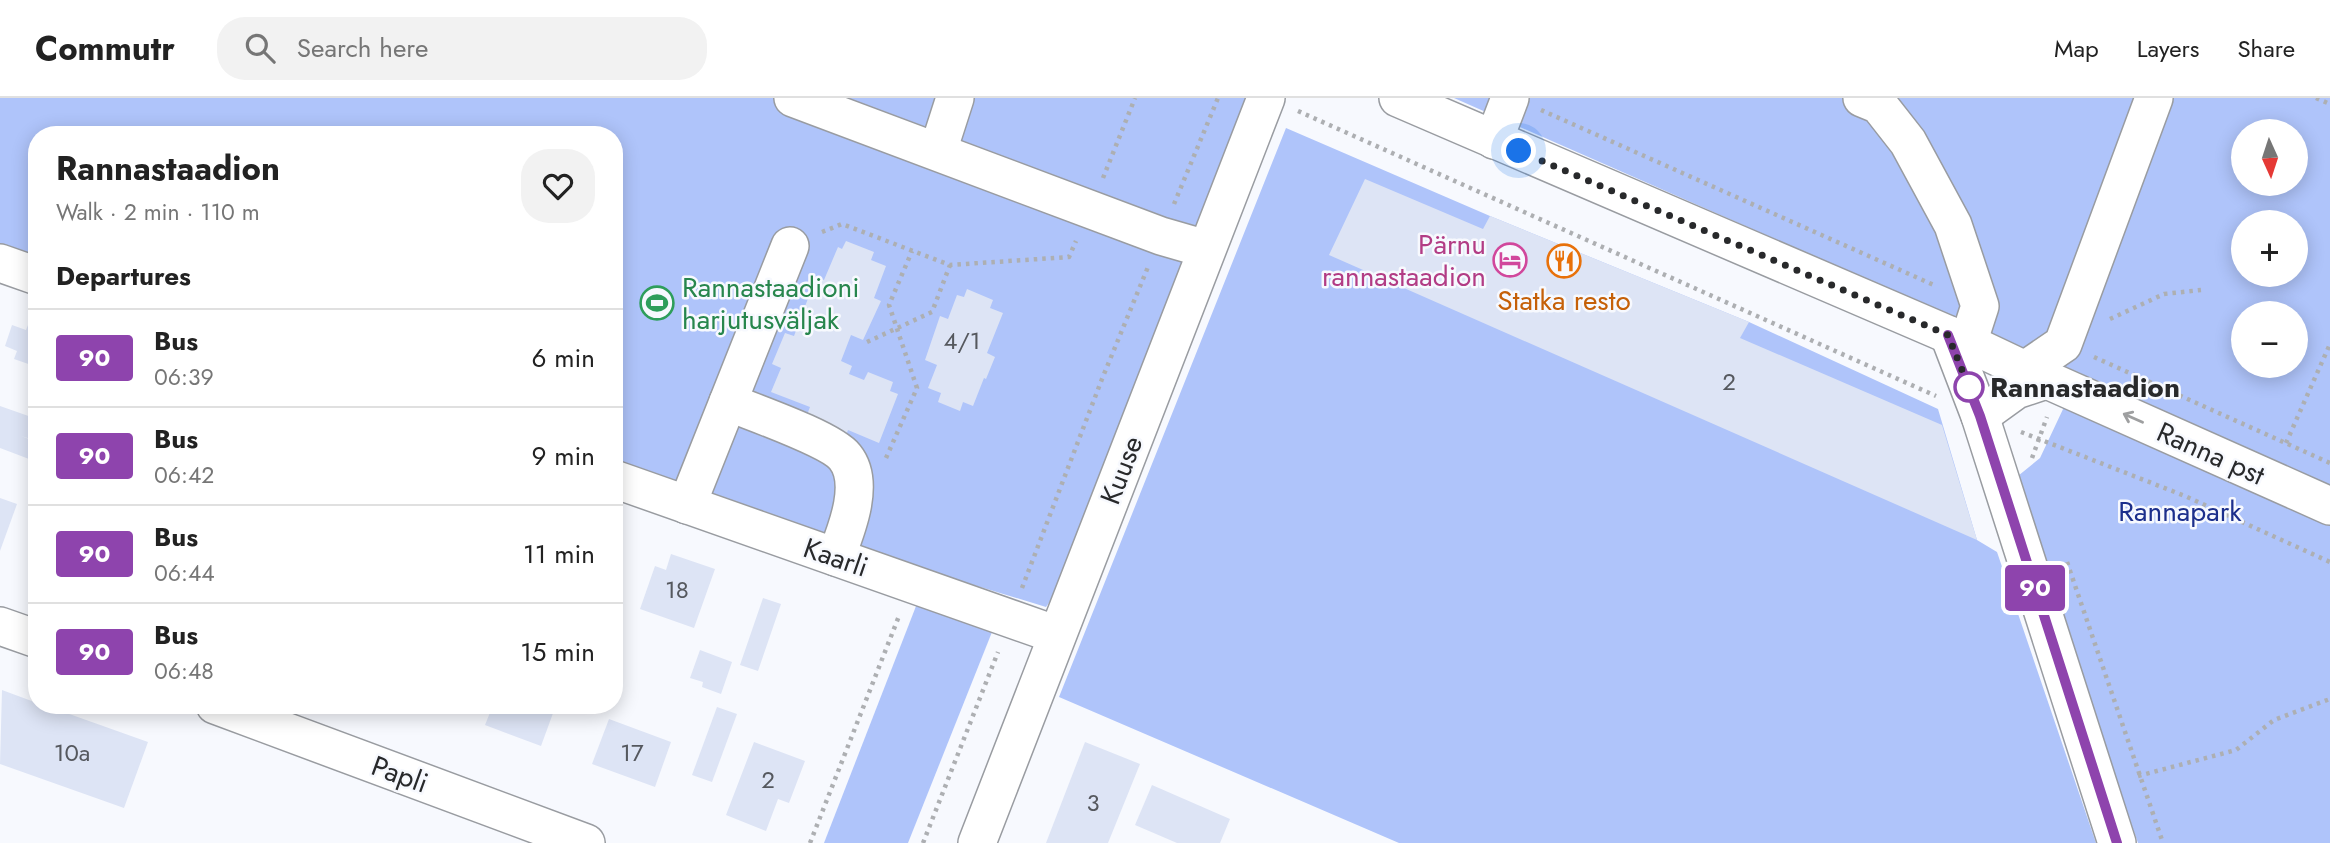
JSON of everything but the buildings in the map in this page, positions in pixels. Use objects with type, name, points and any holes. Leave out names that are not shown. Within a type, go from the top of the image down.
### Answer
[{"type":"street","points":[[793,98],[1161,236],[1206,249]]},
{"type":"street","points":[[938,151],[955,98]]},
{"type":"street","name":"Ranna pst","points":[[1398,98],[1958,339],[2330,506]]},
{"type":"street","points":[[1862,98],[1879,105],[1908,142],[1953,225],[1980,306],[1958,339],[1980,416],[2117,843]]},
{"type":"street","points":[[1980,416],[2016,390],[2043,378],[2063,344],[2154,98]]},
{"type":"street","name":"Kuuse","points":[[977,843],[1206,249],[1279,104]]},
{"type":"street","points":[[1494,140],[1525,104]]},
{"type":"street","points":[[687,505],[790,246]]},
{"type":"street","points":[[0,263],[28,273]]},
{"type":"street","points":[[727,402],[820,440],[845,456],[852,470],[854,497],[836,557]]},
{"type":"street","name":"Kaarli","points":[[623,482],[1057,635]]},
{"type":"street","points":[[0,626],[28,636]]},
{"type":"street","name":"Papli","points":[[239,714],[586,843]]},
{"type":"path","points":[[790,246],[842,223],[950,265],[1069,257],[1135,98]]},
{"type":"path","points":[[923,843],[1102,379],[1218,98]]},
{"type":"path","points":[[2316,98],[2330,104]]},
{"type":"path","points":[[1279,104],[1980,416],[2185,496],[2330,562]]},
{"type":"path","points":[[1525,104],[1980,306]]},
{"type":"path","points":[[849,464],[883,464],[917,388],[890,304],[912,250]]},
{"type":"path","points":[[867,342],[932,312],[950,265]]},
{"type":"path","points":[[2063,344],[2164,294],[2201,290]]},
{"type":"path","points":[[2063,344],[2330,463]]},
{"type":"path","points":[[2286,443],[2330,344]]},
{"type":"path","points":[[2034,464],[2032,457],[2039,439],[2043,378]]},
{"type":"path","points":[[2063,551],[2163,843]]},
{"type":"path","points":[[810,843],[912,583]]},
{"type":"path","points":[[2098,788],[2236,750],[2274,720],[2330,699]]},
{"type":"green space","points":[[0,98],[1254,98],[1066,579],[1046,607],[876,555],[623,467],[623,126],[28,126],[28,261],[0,251]]},
{"type":"green space","name":"Rannapark","points":[[1454,98],[2330,98],[2330,843],[2138,843],[2013,480],[2040,458],[2080,373]]},
{"type":"green space","name":"Rannastaadion","points":[[1286,128],[1490,216],[1749,322],[1938,409],[1977,540],[1997,552],[2096,843],[1399,843],[1059,697]]},
{"type":"green space","points":[[918,601],[992,632],[908,843],[824,843]]},
{"type":"bus line","name":"90","points":[[1948,335],[1980,416],[2117,843]]},
{"type":"place","name":"Pärnu rannastaadion","points":[[1510,260]]},
{"type":"place","name":"Statka resto","points":[[1564,261]]},
{"type":"place","name":"Rannastaadioni harjutusväljak","points":[[657,303]]},
{"type":"place","name":"Rannastaadion","points":[[1969,387]]},
{"type":"route","points":[[1519,151],[1948,335],[1970,390],[1969,387]]}]
